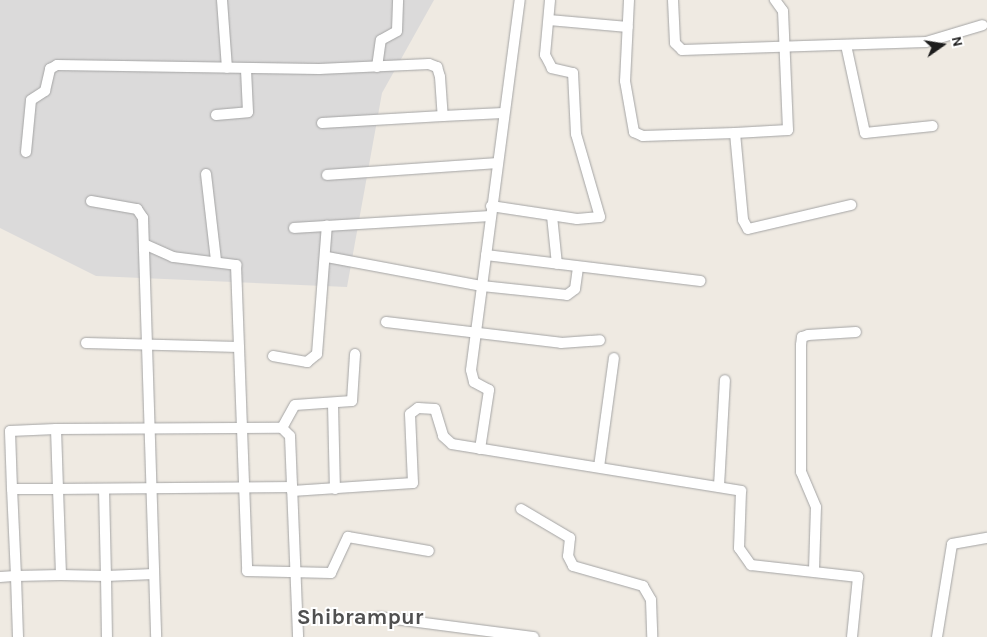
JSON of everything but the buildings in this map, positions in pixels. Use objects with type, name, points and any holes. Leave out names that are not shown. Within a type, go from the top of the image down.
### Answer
[{"type":"street","points":[[222,0],[227,68]]},
{"type":"street","points":[[377,67],[381,40],[397,31],[398,0]]},
{"type":"street","points":[[480,449],[489,390],[471,377],[497,163],[520,0]]},
{"type":"street","points":[[294,228],[491,211],[596,220],[600,214],[576,134],[573,73],[546,64],[550,0]]},
{"type":"street","points":[[629,0],[626,99],[634,132],[642,136],[788,130],[782,11],[775,0]]},
{"type":"street","points":[[673,0],[675,42],[682,50],[926,42],[983,26]]},
{"type":"street","points":[[549,20],[628,27]]},
{"type":"street","points":[[846,45],[866,133],[933,126]]},
{"type":"street","points":[[26,152],[31,100],[45,91],[52,66],[246,69],[437,67],[443,116]]},
{"type":"street","points":[[216,114],[248,112],[246,69]]},
{"type":"street","points":[[322,123],[504,114]]},
{"type":"street","points":[[734,133],[743,220],[748,229],[852,205]]},
{"type":"street","points":[[327,175],[497,163]]},
{"type":"street","points":[[206,174],[216,260]]},
{"type":"street","points":[[91,201],[138,209],[143,218],[147,430],[156,637]]},
{"type":"street","points":[[552,216],[557,264]]},
{"type":"street","points":[[274,356],[307,362],[317,354],[327,257],[327,225]]},
{"type":"street","points":[[144,244],[173,257],[216,260],[236,265],[244,429],[247,571],[295,575],[332,574],[348,537],[429,551]]},
{"type":"street","points":[[486,255],[700,281]]},
{"type":"street","points":[[327,257],[482,286],[567,295],[575,289],[578,267]]},
{"type":"street","points":[[386,322],[561,343],[600,340]]},
{"type":"street","points":[[814,570],[816,507],[801,472],[801,345],[808,335],[856,332]]},
{"type":"street","points":[[86,343],[240,347]]},
{"type":"street","points":[[282,428],[295,405],[348,403],[354,396],[355,354]]},
{"type":"street","points":[[599,467],[614,358]]},
{"type":"street","points":[[719,486],[725,380]]},
{"type":"street","points":[[333,404],[335,489]]},
{"type":"street","points":[[12,490],[335,489],[413,483],[410,414],[418,408],[438,412],[446,441],[480,449],[719,486],[740,491],[739,548],[747,561],[858,577],[852,637]]},
{"type":"street","points":[[18,637],[10,431],[282,428],[290,436],[298,637]]},
{"type":"street","points":[[56,429],[62,575]]},
{"type":"street","points":[[104,489],[107,637]]},
{"type":"street","points":[[521,509],[570,538],[568,556],[573,566],[643,586],[651,600],[652,637]]},
{"type":"street","points":[[937,637],[952,544],[987,538]]},
{"type":"street","points":[[0,577],[154,574]]},
{"type":"street","points":[[379,617],[534,637]]},
{"type":"shaded area","points":[[0,0],[434,0],[382,93],[347,287],[96,276],[0,228]]},
{"type":"district","name":"Shibrampur","points":[[360,618]]}]
